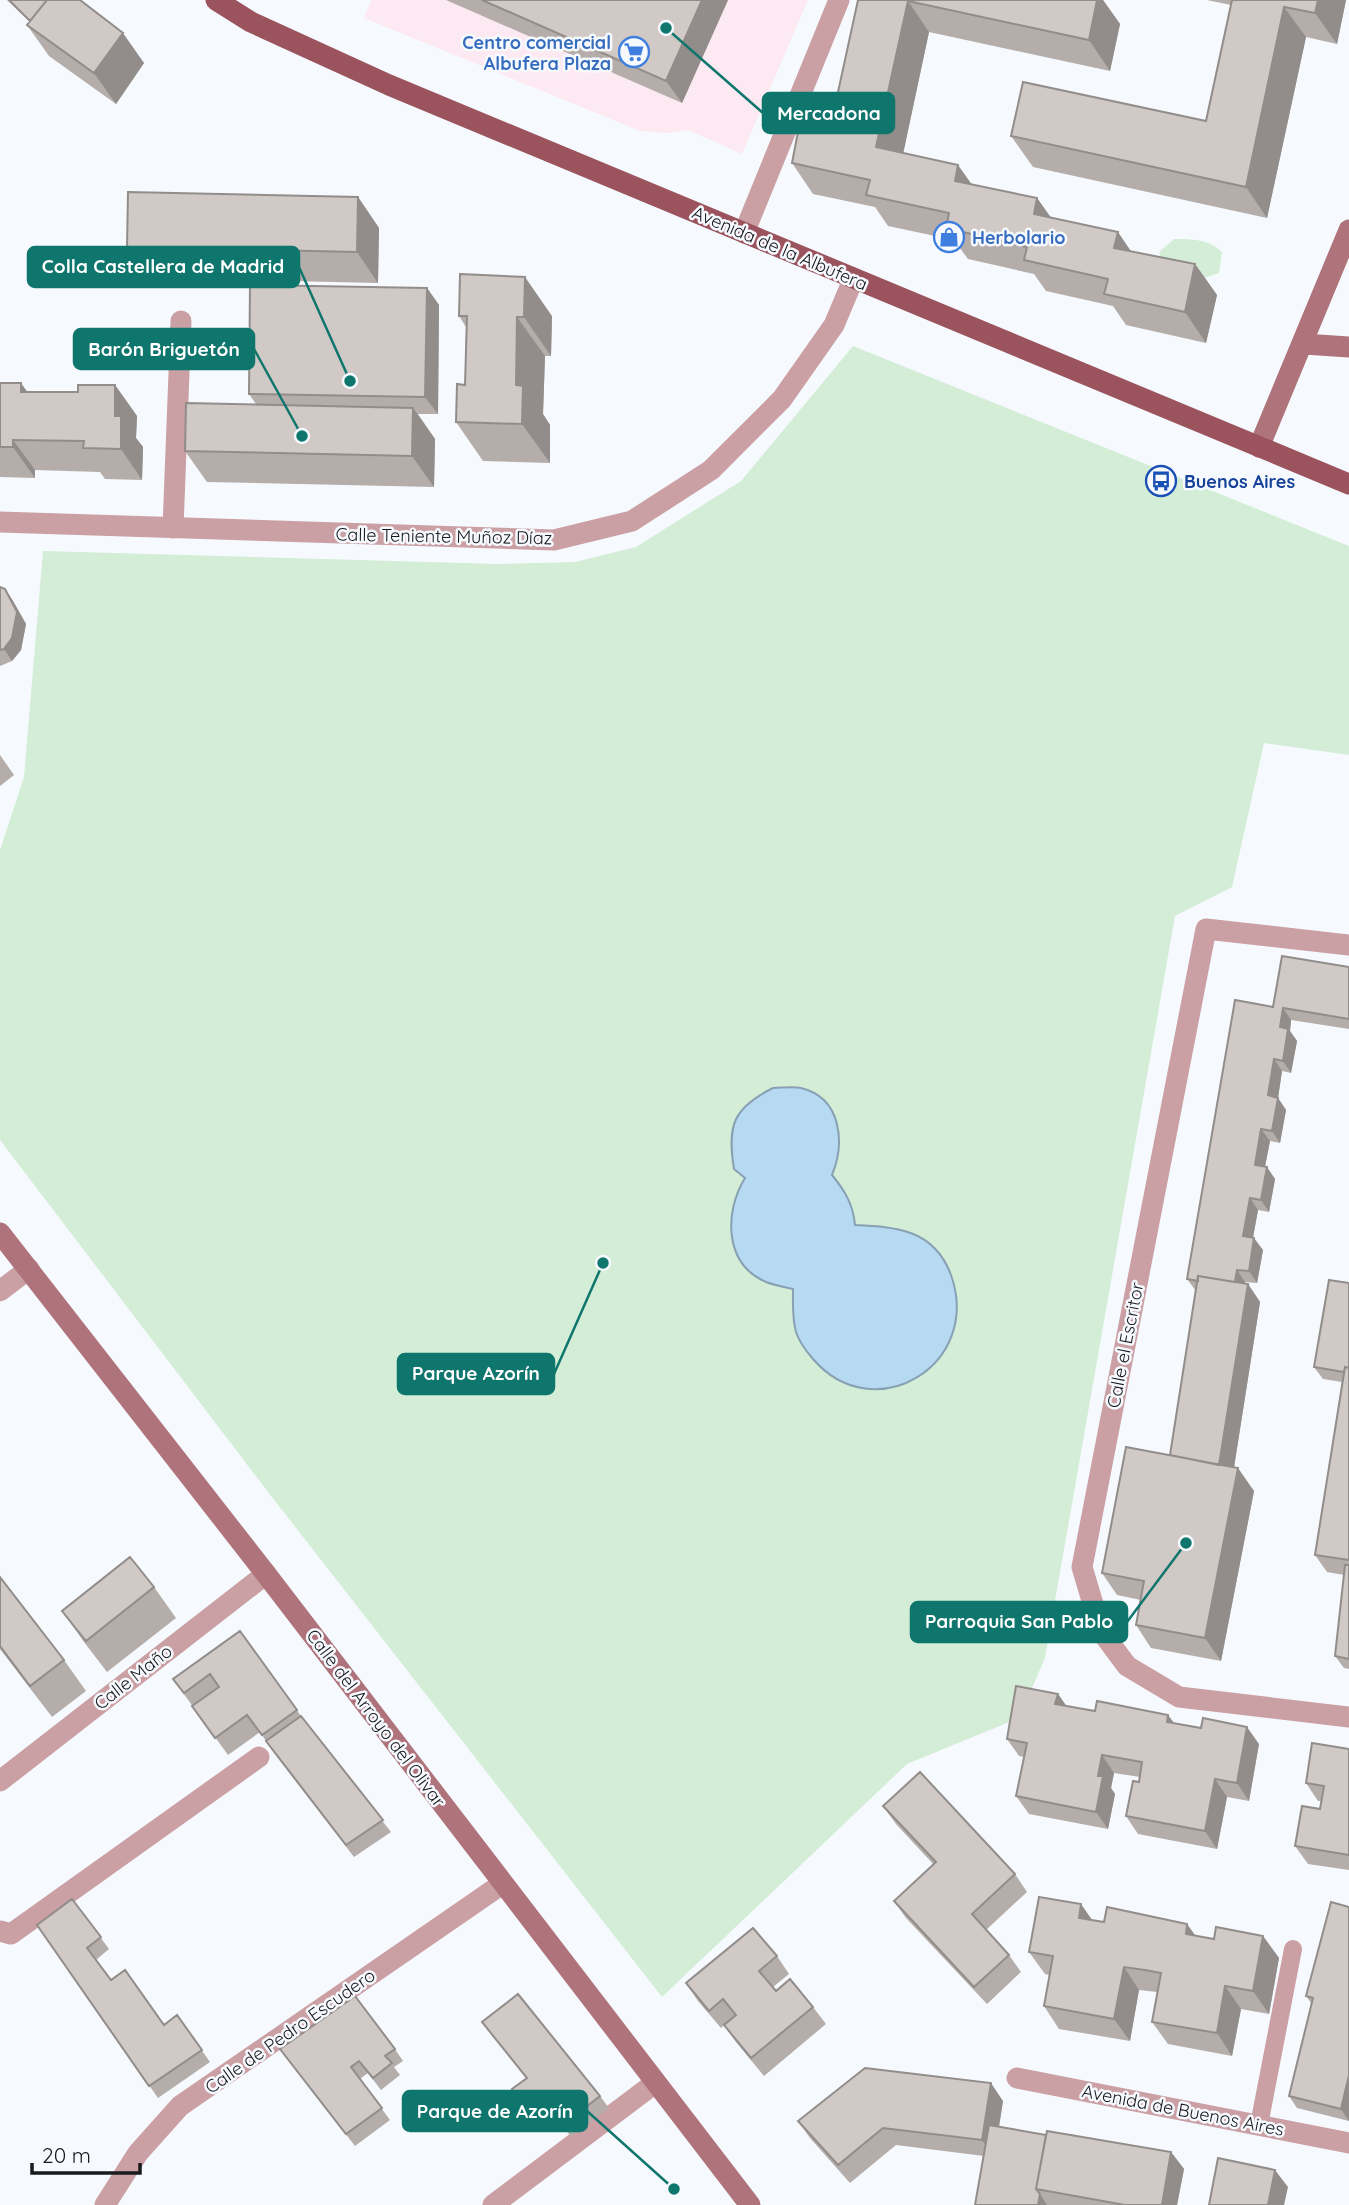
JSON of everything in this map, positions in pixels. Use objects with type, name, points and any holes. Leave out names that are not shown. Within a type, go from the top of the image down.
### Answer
[{"type":"main road","name":"Avenida de la Albufera","points":[[216,0],[251,22],[389,85],[1349,485]]},
{"type":"street","points":[[744,233],[839,0]]},
{"type":"street","points":[[1259,447],[1304,344],[1349,230]]},
{"type":"street","name":"Calle Teniente Muñoz Díaz","points":[[0,522],[554,540],[632,521],[711,470],[782,399],[834,325],[853,280]]},
{"type":"street","points":[[173,528],[181,321]]},
{"type":"street","points":[[1304,344],[1349,347]]},
{"type":"street","name":"Calle el Escritor","points":[[1349,945],[1206,929],[1082,1567],[1101,1631],[1127,1667],[1179,1697],[1349,1717]]},
{"type":"street","name":"Calle del Arroyo del Olivar","points":[[0,1233],[266,1574],[750,2205]]},
{"type":"street","points":[[0,1291],[29,1269]]},
{"type":"street","name":"Calle Maño","points":[[0,1781],[266,1574]]},
{"type":"street","points":[[0,1931],[11,1934],[259,1757]]},
{"type":"street","name":"Calle de Pedro Escudero","points":[[105,2205],[138,2153],[180,2106],[502,1884]]},
{"type":"street","name":"Avenida de Buenos Aires","points":[[1017,2078],[1349,2143]]},
{"type":"street","points":[[493,2205],[655,2083]]},
{"type":"lane","points":[[1259,2125],[1293,1949]]},
{"type":"shaded area","points":[[371,0],[808,0],[742,154],[688,130],[667,133],[640,131],[364,18]]},
{"type":"green space","points":[[1174,239],[1212,244],[1222,252],[1219,273],[1198,280],[1162,263],[1159,252]]},
{"type":"green space","points":[[853,346],[1349,546],[1349,755],[1264,743],[1232,887],[1175,916],[1045,1658],[1019,1718],[907,1764],[662,1997],[268,1492],[0,1140],[0,850],[24,777],[43,551],[498,564],[575,562],[636,547],[741,481]]},
{"type":"water","points":[[798,1087],[815,1093],[832,1111],[839,1136],[832,1175],[848,1198],[855,1225],[885,1227],[912,1234],[924,1239],[944,1260],[951,1275],[957,1307],[952,1336],[937,1360],[917,1377],[892,1387],[865,1388],[838,1379],[813,1359],[799,1339],[794,1321],[793,1289],[766,1282],[752,1274],[735,1250],[731,1221],[738,1191],[745,1178],[734,1169],[733,1129],[741,1111],[773,1088]]},
{"type":"building","points":[[9,0],[47,0],[30,21]]},
{"type":"building","points":[[47,0],[80,0],[123,33],[94,73],[27,25]]},
{"type":"building","name":"Centro comercial Albufera Plaza","points":[[482,0],[702,0],[666,81]]},
{"type":"building","points":[[858,0],[1097,0],[1089,40],[908,1],[876,147],[958,165],[955,181],[1037,198],[1034,214],[1118,232],[1114,248],[1195,264],[1185,312],[1104,294],[1108,279],[1024,260],[1027,247],[946,228],[949,213],[866,195],[870,180],[792,163],[801,116],[840,124],[843,108],[835,106]]},
{"type":"building","points":[[1232,0],[1318,0],[1315,13],[1284,7],[1246,187],[1011,136],[1023,82],[1206,121]]},
{"type":"building","points":[[128,192],[358,197],[357,252],[127,247]]},
{"type":"building","points":[[460,274],[525,277],[524,317],[517,317],[516,385],[523,386],[522,424],[456,422],[457,384],[465,385],[467,316],[459,316]]},
{"type":"building","points":[[250,285],[427,288],[425,397],[249,394]]},
{"type":"building","points":[[0,383],[21,383],[21,392],[78,392],[78,385],[115,385],[115,416],[121,416],[121,449],[83,448],[84,441],[13,440],[13,447],[0,447]]},
{"type":"building","points":[[186,403],[413,408],[412,456],[185,451]]},
{"type":"building","points":[[0,587],[5,589],[17,612],[12,638],[4,649],[0,650]]},
{"type":"building","points":[[1282,956],[1349,967],[1349,1019],[1283,1008],[1280,1027],[1288,1029],[1283,1061],[1274,1059],[1268,1095],[1278,1098],[1272,1131],[1261,1129],[1255,1165],[1267,1167],[1261,1200],[1250,1198],[1243,1236],[1254,1238],[1249,1271],[1237,1270],[1235,1282],[1198,1276],[1198,1281],[1187,1279],[1235,1000],[1273,1007]]},
{"type":"building","points":[[1198,1276],[1248,1284],[1219,1465],[1170,1455]]},
{"type":"building","points":[[1329,1280],[1349,1283],[1349,1368],[1345,1367],[1344,1372],[1314,1367]]},
{"type":"building","points":[[1345,1367],[1349,1368],[1349,1560],[1315,1555]]},
{"type":"building","points":[[1126,1447],[1238,1468],[1205,1638],[1136,1625],[1144,1581],[1102,1573]]},
{"type":"building","points":[[130,1557],[154,1587],[86,1641],[62,1611]]},
{"type":"building","points":[[1345,1565],[1349,1565],[1349,1659],[1335,1656]]},
{"type":"building","points":[[0,1577],[64,1660],[30,1686],[0,1646]]},
{"type":"building","points":[[240,1631],[297,1710],[262,1735],[247,1715],[215,1738],[192,1706],[219,1687],[210,1674],[184,1693],[173,1679]]},
{"type":"building","points":[[1016,1686],[1058,1694],[1055,1704],[1095,1711],[1097,1701],[1168,1715],[1167,1722],[1201,1728],[1203,1718],[1247,1727],[1237,1783],[1215,1779],[1205,1831],[1126,1816],[1133,1781],[1139,1782],[1142,1762],[1102,1755],[1098,1776],[1103,1776],[1096,1812],[1016,1796],[1027,1743],[1007,1739]]},
{"type":"building","points":[[301,1716],[383,1820],[346,1845],[266,1741]]},
{"type":"building","points":[[1312,1743],[1349,1749],[1349,1855],[1295,1846],[1302,1806],[1320,1809],[1324,1786],[1306,1783]]},
{"type":"building","points":[[920,1772],[1015,1874],[972,1914],[1009,1955],[974,1987],[894,1901],[936,1862],[883,1806]]},
{"type":"building","points":[[1039,1897],[1081,1904],[1079,1918],[1104,1922],[1107,1907],[1187,1924],[1186,1934],[1214,1939],[1216,1927],[1263,1936],[1253,1991],[1225,1986],[1217,2033],[1152,2022],[1161,1973],[1145,1970],[1124,1967],[1114,2019],[1044,2006],[1053,1956],[1029,1952]]},
{"type":"building","points":[[72,1899],[101,1937],[87,1948],[111,1980],[125,1970],[164,2025],[177,2015],[202,2050],[149,2086],[37,1925]]},
{"type":"building","points":[[1331,1902],[1349,1907],[1349,2075],[1341,2109],[1289,2096],[1313,1998],[1306,1996]]},
{"type":"building","points":[[753,1928],[777,1956],[759,1971],[776,1991],[790,1979],[813,2007],[751,2058],[724,2025],[736,2015],[723,1999],[709,2011],[686,1983]]},
{"type":"building","points":[[518,1994],[600,2096],[562,2125],[543,2098],[528,2113],[512,2089],[527,2078],[482,2022]]},
{"type":"building","points":[[355,1996],[395,2049],[385,2056],[392,2063],[373,2078],[359,2061],[351,2067],[382,2108],[346,2134],[280,2049]]},
{"type":"building","points":[[865,2068],[991,2083],[982,2140],[883,2128],[838,2165],[798,2121]]},
{"type":"building","points":[[989,2125],[1046,2135],[1036,2189],[1040,2194],[1038,2205],[975,2205]]},
{"type":"building","points":[[1047,2131],[1171,2152],[1162,2205],[1125,2205],[1036,2189]]},
{"type":"building","points":[[1218,2158],[1275,2170],[1268,2205],[1209,2205]]},
{"type":"place","name":"Mercadona","points":[[666,28]]},
{"type":"place","name":"Centro comercial Albufera Plaza","points":[[634,52]]},
{"type":"place","name":"Herbolario","points":[[949,237]]},
{"type":"place","name":"Colla Castellera de Madrid","points":[[350,381]]},
{"type":"place","name":"Barón Briguetón","points":[[302,436]]},
{"type":"place","name":"Buenos Aires","points":[[1161,481]]},
{"type":"place","name":"Parque Azorín","points":[[603,1263]]},
{"type":"place","name":"Parroquia San Pablo","points":[[1186,1543]]},
{"type":"place","name":"Parque de Azorín","points":[[674,2189]]}]
